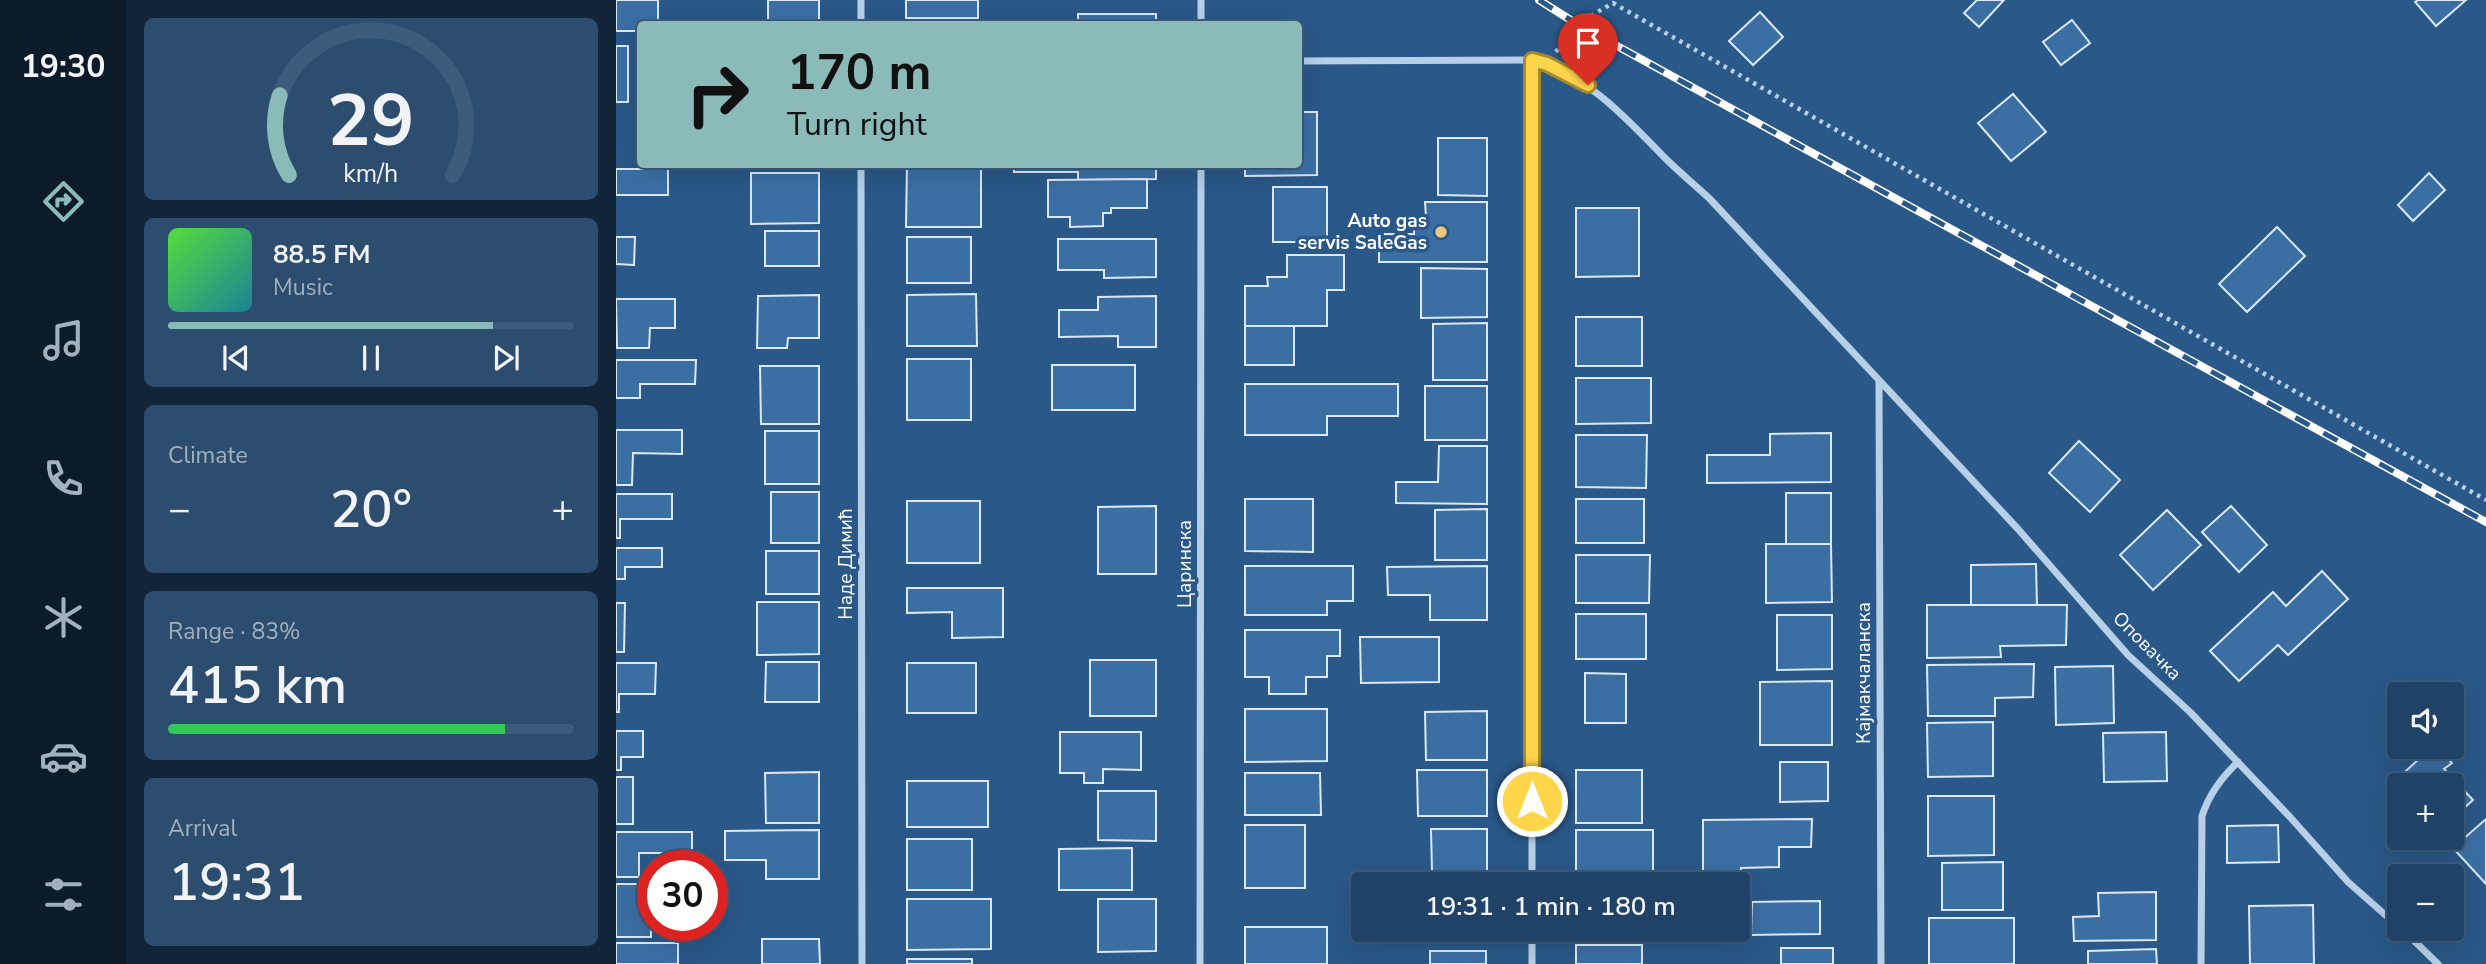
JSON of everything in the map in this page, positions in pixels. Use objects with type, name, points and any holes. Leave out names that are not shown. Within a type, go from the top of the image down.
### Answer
[{"type":"street","points":[[860,0],[861,21]]},
{"type":"street","points":[[1200,0],[1200,21]]},
{"type":"street","points":[[1532,60],[1532,872]]},
{"type":"street","name":"Оповачка","points":[[1302,61],[1532,60],[1547,64],[1588,85],[1634,124],[1709,198],[2018,529],[2128,655],[2164,687],[2238,762],[2348,882],[2387,916]]},
{"type":"street","name":"Наде Димић","points":[[861,168],[862,964]]},
{"type":"street","name":"Царинска","points":[[1200,964],[1201,168]]},
{"type":"street","name":"Кајмакчаланска","points":[[1879,381],[1881,964]]},
{"type":"street","points":[[2201,964],[2202,816],[2207,800],[2222,777],[2238,762]]},
{"type":"street","name":"Оповачка","points":[[2414,941],[2438,964]]},
{"type":"street","points":[[1532,942],[1532,964]]},
{"type":"path","points":[[1547,64],[1577,24],[1613,3],[2486,500]]},
{"type":"building","points":[[616,0],[658,0],[658,21],[637,21],[637,31],[616,31]]},
{"type":"building","points":[[768,0],[819,0],[819,21],[768,21]]},
{"type":"building","points":[[906,0],[978,0],[978,18],[906,18]]},
{"type":"building","points":[[1977,0],[2004,0],[1979,27],[1964,13]]},
{"type":"building","points":[[2466,0],[2436,26],[2415,2]]},
{"type":"building","points":[[1760,12],[1783,37],[1753,65],[1729,41]]},
{"type":"building","points":[[1078,14],[1156,14],[1156,21],[1078,21]]},
{"type":"building","points":[[2072,20],[2090,43],[2061,65],[2043,42]]},
{"type":"building","points":[[616,46],[628,46],[628,102],[616,102]]},
{"type":"building","points":[[2013,94],[2046,132],[2011,161],[1978,123]]},
{"type":"building","points":[[1302,112],[1317,112],[1317,175],[1245,176],[1245,168],[1302,168]]},
{"type":"building","points":[[1438,138],[1487,138],[1487,196],[1438,195]]},
{"type":"building","points":[[907,168],[981,168],[981,227],[906,227]]},
{"type":"building","points":[[1014,168],[1156,168],[1156,179],[1078,180],[1078,172],[1014,172]]},
{"type":"building","points":[[616,169],[668,169],[668,195],[616,195]]},
{"type":"building","points":[[751,173],[819,173],[819,223],[751,224]]},
{"type":"building","points":[[2429,173],[2445,190],[2413,221],[2398,205]]},
{"type":"building","points":[[1147,179],[1147,208],[1111,208],[1111,213],[1103,213],[1103,226],[1070,227],[1070,217],[1048,217],[1048,180]]},
{"type":"building","points":[[1273,187],[1327,187],[1327,242],[1273,242]]},
{"type":"building","points":[[1425,202],[1487,202],[1487,262],[1379,262],[1379,234],[1414,234],[1414,216],[1426,217]]},
{"type":"building","points":[[1576,208],[1639,208],[1639,276],[1576,277]]},
{"type":"building","points":[[2277,227],[2305,256],[2247,312],[2219,284]]},
{"type":"building","points":[[765,231],[819,231],[819,266],[765,266]]},
{"type":"building","points":[[616,237],[635,237],[634,265],[616,264]]},
{"type":"building","points":[[907,237],[971,237],[971,283],[907,283]]},
{"type":"building","points":[[1058,239],[1156,239],[1156,277],[1104,278],[1104,270],[1058,270]]},
{"type":"building","points":[[1287,255],[1344,255],[1344,290],[1327,290],[1327,326],[1245,326],[1245,286],[1268,286],[1267,277],[1287,277]]},
{"type":"building","points":[[1421,268],[1487,269],[1487,317],[1421,318]]},
{"type":"building","points":[[976,294],[977,346],[907,346],[907,295]]},
{"type":"building","points":[[819,295],[819,338],[788,338],[787,348],[757,348],[758,296]]},
{"type":"building","points":[[1156,296],[1156,347],[1118,347],[1118,336],[1059,337],[1059,310],[1098,310],[1098,297]]},
{"type":"building","points":[[616,299],[675,299],[675,328],[650,328],[649,348],[617,348]]},
{"type":"building","points":[[1576,317],[1642,317],[1642,366],[1576,366]]},
{"type":"building","points":[[1487,323],[1487,380],[1433,380],[1433,324]]},
{"type":"building","points":[[1245,326],[1294,326],[1294,365],[1245,365]]},
{"type":"building","points":[[907,359],[971,359],[971,420],[907,420]]},
{"type":"building","points":[[616,360],[696,360],[695,384],[640,384],[640,398],[616,398]]},
{"type":"building","points":[[1052,365],[1135,365],[1135,410],[1052,410]]},
{"type":"building","points":[[760,366],[819,366],[819,424],[761,424]]},
{"type":"building","points":[[1576,378],[1651,378],[1651,423],[1576,424]]},
{"type":"building","points":[[1245,384],[1398,384],[1398,416],[1327,416],[1327,435],[1245,435]]},
{"type":"building","points":[[1425,386],[1487,386],[1487,440],[1425,440]]},
{"type":"building","points":[[616,430],[682,430],[682,454],[633,453],[632,485],[616,485]]},
{"type":"building","points":[[765,431],[819,431],[819,484],[765,484]]},
{"type":"building","points":[[1831,433],[1831,482],[1707,483],[1707,455],[1770,455],[1770,434]]},
{"type":"building","points":[[1576,435],[1647,435],[1646,488],[1576,487]]},
{"type":"building","points":[[2079,441],[2120,480],[2090,512],[2049,473]]},
{"type":"building","points":[[1439,446],[1487,446],[1487,504],[1396,503],[1396,482],[1438,482]]},
{"type":"building","points":[[771,492],[819,492],[819,543],[771,543]]},
{"type":"building","points":[[1786,493],[1831,493],[1831,544],[1786,544]]},
{"type":"building","points":[[616,494],[672,494],[672,519],[620,519],[620,538],[616,538]]},
{"type":"building","points":[[1245,499],[1313,499],[1313,552],[1245,551]]},
{"type":"building","points":[[1576,499],[1644,499],[1644,543],[1576,543]]},
{"type":"building","points":[[907,501],[980,501],[980,563],[907,563]]},
{"type":"building","points":[[1156,506],[1156,574],[1098,574],[1098,507]]},
{"type":"building","points":[[2231,506],[2267,545],[2239,572],[2202,532]]},
{"type":"building","points":[[1487,509],[1487,560],[1435,560],[1435,510]]},
{"type":"building","points":[[2167,510],[2201,545],[2153,590],[2120,555]]},
{"type":"building","points":[[1766,544],[1831,544],[1832,602],[1766,603]]},
{"type":"building","points":[[616,548],[662,548],[662,567],[625,567],[625,579],[616,579]]},
{"type":"building","points":[[766,551],[819,551],[819,594],[766,594]]},
{"type":"building","points":[[1576,555],[1650,555],[1649,603],[1576,603]]},
{"type":"building","points":[[2036,564],[2037,605],[1971,605],[1971,565]]},
{"type":"building","points":[[1245,566],[1353,566],[1353,601],[1327,601],[1327,615],[1245,615]]},
{"type":"building","points":[[1487,566],[1487,620],[1430,620],[1430,595],[1388,595],[1387,567]]},
{"type":"building","points":[[2322,571],[2348,599],[2288,655],[2278,645],[2239,681],[2210,651],[2273,592],[2286,606]]},
{"type":"building","points":[[907,588],[1003,588],[1003,637],[952,638],[952,612],[907,613]]},
{"type":"building","points":[[757,602],[819,602],[819,654],[757,655]]},
{"type":"building","points":[[616,603],[625,603],[624,652],[616,652]]},
{"type":"building","points":[[1927,605],[2067,605],[2066,645],[2000,646],[2001,657],[1927,658]]},
{"type":"building","points":[[1576,614],[1646,614],[1646,659],[1576,659]]},
{"type":"building","points":[[1777,615],[1832,615],[1832,669],[1777,670]]},
{"type":"building","points":[[1245,630],[1340,630],[1340,656],[1327,656],[1327,677],[1306,677],[1306,694],[1269,694],[1269,677],[1245,677]]},
{"type":"building","points":[[1360,637],[1439,637],[1439,682],[1361,683]]},
{"type":"building","points":[[1090,660],[1156,660],[1156,716],[1090,716]]},
{"type":"building","points":[[766,662],[819,662],[819,702],[765,702]]},
{"type":"building","points":[[616,663],[656,663],[655,694],[619,694],[619,712],[616,712]]},
{"type":"building","points":[[907,663],[976,663],[976,713],[907,713]]},
{"type":"building","points":[[2034,664],[2033,697],[1995,698],[1995,716],[1928,716],[1927,665]]},
{"type":"building","points":[[2113,666],[2114,723],[2056,725],[2055,667]]},
{"type":"building","points":[[1585,673],[1626,674],[1626,723],[1585,723]]},
{"type":"building","points":[[1832,681],[1832,745],[1760,745],[1760,682]]},
{"type":"building","points":[[1245,709],[1327,709],[1327,761],[1245,762]]},
{"type":"building","points":[[1487,711],[1487,760],[1426,760],[1425,712]]},
{"type":"building","points":[[1993,722],[1993,776],[1928,777],[1927,723]]},
{"type":"building","points":[[616,731],[643,731],[643,757],[621,757],[621,770],[616,770]]},
{"type":"building","points":[[1060,732],[1141,732],[1141,770],[1103,769],[1103,783],[1084,783],[1084,773],[1060,773]]},
{"type":"building","points":[[2166,732],[2167,781],[2104,782],[2103,733]]},
{"type":"building","points":[[2419,759],[2448,759],[2452,763],[2444,769],[2448,773],[2404,773]]},
{"type":"building","points":[[1780,762],[1828,762],[1828,801],[1780,802]]},
{"type":"building","points":[[1417,770],[1487,770],[1487,816],[1418,816]]},
{"type":"building","points":[[1576,770],[1642,770],[1642,823],[1576,823]]},
{"type":"building","points":[[819,772],[819,823],[766,823],[765,773]]},
{"type":"building","points":[[1245,773],[1320,773],[1321,815],[1245,815]]},
{"type":"building","points":[[616,777],[633,777],[633,824],[616,824]]},
{"type":"building","points":[[907,781],[988,781],[988,827],[907,827]]},
{"type":"building","points":[[2464,790],[2473,800],[2464,808]]},
{"type":"building","points":[[1098,791],[1156,791],[1156,841],[1098,840]]},
{"type":"building","points":[[1928,796],[1994,796],[1994,855],[1928,856]]},
{"type":"building","points":[[1812,819],[1811,847],[1779,847],[1779,867],[1741,868],[1741,872],[1703,872],[1703,820]]},
{"type":"building","points":[[2486,819],[2486,884],[2455,850],[2464,850],[2464,838]]},
{"type":"building","points":[[1245,825],[1305,825],[1305,888],[1245,888]]},
{"type":"building","points":[[2278,825],[2279,862],[2227,863],[2227,826]]},
{"type":"building","points":[[1431,829],[1487,829],[1487,872],[1432,872]]},
{"type":"building","points":[[819,830],[819,879],[766,879],[766,860],[728,860],[725,831]]},
{"type":"building","points":[[1576,830],[1653,830],[1653,872],[1576,872]]},
{"type":"building","points":[[616,832],[692,832],[692,850],[637,850],[637,877],[616,877]]},
{"type":"building","points":[[907,839],[972,839],[972,890],[907,890]]},
{"type":"building","points":[[1132,848],[1132,890],[1059,890],[1059,849]]},
{"type":"building","points":[[2003,862],[2003,910],[1942,910],[1942,863]]},
{"type":"building","points":[[616,884],[637,884],[637,937],[616,937]]},
{"type":"building","points":[[2156,892],[2156,940],[2074,941],[2073,917],[2099,916],[2098,893]]},
{"type":"building","points":[[907,899],[991,899],[991,949],[907,950]]},
{"type":"building","points":[[1098,899],[1156,899],[1156,951],[1098,952]]},
{"type":"building","points":[[1820,901],[1820,934],[1751,935],[1752,902]]},
{"type":"building","points":[[2313,905],[2314,964],[2250,964],[2249,906]]},
{"type":"building","points":[[1929,918],[2014,918],[2014,964],[1929,964]]},
{"type":"building","points":[[1245,927],[1327,927],[1327,964],[1245,964]]},
{"type":"building","points":[[762,939],[819,939],[820,964],[762,964]]},
{"type":"building","points":[[616,943],[678,943],[678,964],[616,964]]},
{"type":"building","points":[[1576,945],[1642,945],[1642,964],[1576,964]]},
{"type":"building","points":[[1781,948],[1833,948],[1833,964],[1781,964]]},
{"type":"building","points":[[2156,949],[2157,964],[2088,964],[2088,951]]},
{"type":"building","points":[[1430,951],[1486,951],[1486,964],[1430,964]]},
{"type":"building","points":[[907,959],[972,959],[972,964],[907,964]]},
{"type":"railway","points":[[1539,0],[1577,24],[2486,522]]},
{"type":"place","name":"Auto gas servis SaleGas","points":[[1441,232]]},
{"type":"route","points":[[1532,801],[1532,60],[1547,64],[1588,85]]}]
